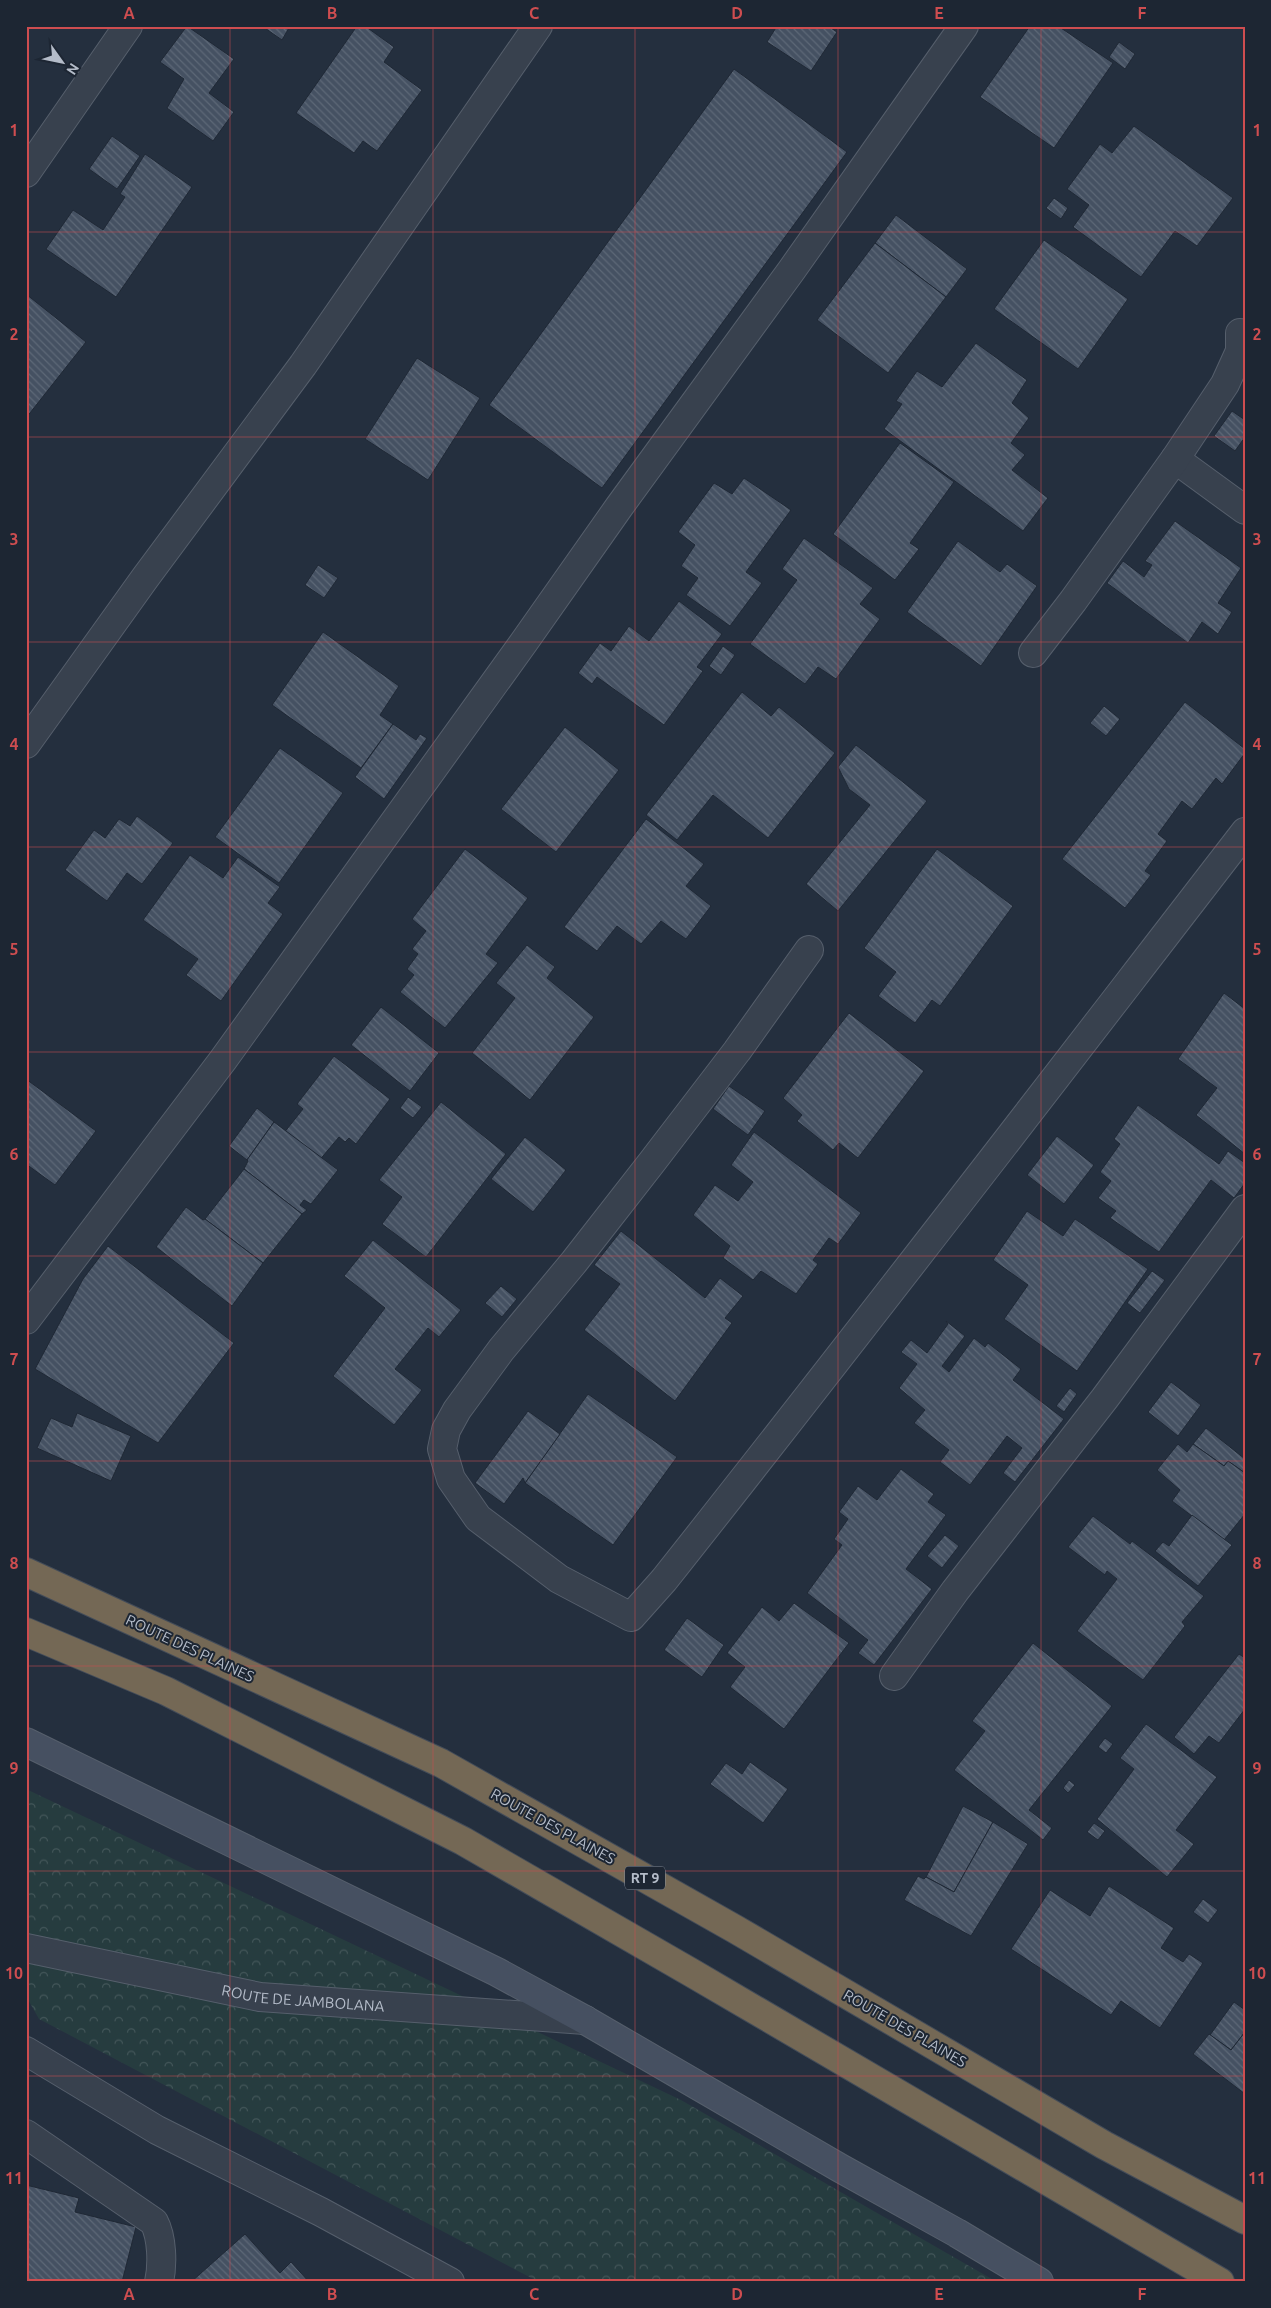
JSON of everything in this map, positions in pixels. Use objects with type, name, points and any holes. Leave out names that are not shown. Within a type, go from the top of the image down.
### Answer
[{"type":"highway","name":"ROUTE DES PLAINES","points":[[26,1572],[441,1763],[735,1929],[1104,2145],[1245,2220]]},
{"type":"highway","points":[[26,1632],[166,1691],[462,1841],[701,1978],[1220,2282]]},
{"type":"main road","points":[[26,1742],[497,1972],[585,2020],[1039,2282]]},
{"type":"street","points":[[26,173],[128,26]]},
{"type":"street","points":[[26,744],[139,586],[303,365],[538,26]]},
{"type":"street","points":[[26,1320],[223,1060],[808,247],[964,26]]},
{"type":"street","points":[[1033,653],[1073,601],[1175,459],[1224,384],[1240,351],[1240,333]]},
{"type":"street","points":[[1175,459],[1245,510]]},
{"type":"street","points":[[809,950],[719,1075],[574,1262],[501,1350],[457,1410],[446,1430],[442,1448],[451,1479],[478,1518],[559,1579],[631,1617],[682,1557],[957,1208],[1051,1081],[1154,952],[1245,832]]},
{"type":"street","points":[[894,1676],[955,1591],[1105,1398],[1245,1209]]},
{"type":"street","name":"ROUTE DE JAMBOLANA","points":[[26,1948],[260,1996],[585,2020]]},
{"type":"street","points":[[26,2051],[158,2130],[321,2212],[450,2282]]},
{"type":"street","points":[[26,2134],[154,2222],[157,2229],[160,2282]]},
{"type":"green space","points":[[26,1789],[681,2100],[997,2282],[539,2282],[39,2019],[26,1996]]},
{"type":"building","points":[[187,26],[234,59],[209,93],[234,112],[213,141],[167,108],[184,79],[160,62]]},
{"type":"building","points":[[262,26],[290,26],[282,40]]},
{"type":"building","points":[[357,26],[365,26],[394,47],[384,62],[422,90],[377,151],[363,141],[354,153],[296,113]]},
{"type":"building","points":[[777,26],[828,26],[837,32],[811,71],[767,42]]},
{"type":"building","points":[[1030,26],[1058,26],[1113,63],[1054,148],[980,97]]},
{"type":"building","points":[[1119,42],[1135,54],[1125,69],[1109,57]]},
{"type":"building","points":[[734,69],[847,152],[602,488],[489,405]]},
{"type":"building","points":[[1134,126],[1233,198],[1197,246],[1175,231],[1141,277],[1073,227],[1089,205],[1067,189],[1100,144],[1112,153]]},
{"type":"building","points":[[112,136],[140,156],[117,189],[89,169]]},
{"type":"building","points":[[145,154],[192,187],[116,297],[46,249],[73,210],[103,230],[125,197],[120,194]]},
{"type":"building","points":[[1054,198],[1068,208],[1061,219],[1046,208]]},
{"type":"building","points":[[896,215],[967,269],[946,297],[875,243]]},
{"type":"building","points":[[1044,240],[1128,299],[1078,369],[994,309]]},
{"type":"building","points":[[875,243],[946,297],[888,373],[817,320]]},
{"type":"building","points":[[26,294],[86,342],[26,418]]},
{"type":"building","points":[[976,343],[1027,380],[1012,403],[1029,418],[1011,443],[1025,455],[1012,470],[1048,498],[1023,531],[884,429],[902,404],[896,401],[917,371],[942,387]]},
{"type":"building","points":[[417,358],[480,398],[428,480],[365,439]]},
{"type":"building","points":[[1232,411],[1245,420],[1245,437],[1235,451],[1214,436]]},
{"type":"building","points":[[900,443],[954,482],[910,543],[919,549],[895,580],[833,534]]},
{"type":"building","points":[[744,478],[791,510],[746,572],[762,583],[730,626],[686,595],[698,578],[681,566],[695,545],[678,532],[714,483],[732,494]]},
{"type":"building","points":[[1175,521],[1241,568],[1218,603],[1232,612],[1218,634],[1202,622],[1188,643],[1107,583],[1123,561],[1144,577],[1152,565],[1145,561]]},
{"type":"building","points":[[804,538],[873,588],[860,604],[880,619],[836,679],[818,667],[805,684],[750,644],[797,580],[782,569]]},
{"type":"building","points":[[958,541],[1000,572],[1007,564],[1037,586],[981,666],[907,612]]},
{"type":"building","points":[[318,565],[338,578],[324,598],[305,585]]},
{"type":"building","points":[[679,601],[722,634],[697,667],[703,671],[664,725],[597,677],[592,684],[578,673],[600,643],[611,651],[629,626],[649,641]]},
{"type":"building","points":[[323,632],[399,686],[380,715],[393,724],[361,768],[272,705]]},
{"type":"building","points":[[723,646],[735,655],[721,675],[709,666]]},
{"type":"building","points":[[742,692],[771,716],[779,707],[835,753],[768,838],[713,795],[677,840],[646,815]]},
{"type":"building","points":[[1185,702],[1245,749],[1245,753],[1222,784],[1216,778],[1192,809],[1182,801],[1158,834],[1167,841],[1145,871],[1151,875],[1125,908],[1062,859]]},
{"type":"building","points":[[1104,706],[1120,719],[1106,736],[1090,723]]},
{"type":"building","points":[[393,724],[416,740],[420,734],[427,738],[384,799],[355,777]]},
{"type":"building","points":[[565,727],[619,770],[556,852],[501,809]]},
{"type":"building","points":[[856,745],[927,801],[838,911],[806,884],[870,805],[849,789],[838,767]]},
{"type":"building","points":[[280,748],[343,793],[279,883],[215,837]]},
{"type":"building","points":[[137,816],[173,843],[142,884],[127,873],[107,901],[65,870],[94,830],[105,838],[119,819],[130,826]]},
{"type":"building","points":[[646,819],[704,864],[686,886],[711,906],[686,939],[661,921],[641,944],[617,926],[597,951],[564,927]]},
{"type":"building","points":[[465,849],[528,898],[486,954],[498,963],[445,1028],[400,992],[414,975],[407,969],[418,954],[412,949],[426,931],[412,919]]},
{"type":"building","points":[[937,849],[1013,906],[940,1006],[932,1000],[915,1023],[878,996],[896,972],[864,948]]},
{"type":"building","points":[[190,855],[223,878],[238,857],[280,887],[268,903],[283,914],[221,1001],[186,975],[198,959],[143,920]]},
{"type":"building","points":[[527,945],[555,967],[547,978],[594,1017],[530,1100],[472,1053],[515,998],[496,983]]},
{"type":"building","points":[[1224,993],[1245,1009],[1245,1154],[1196,1115],[1217,1088],[1178,1059]]},
{"type":"building","points":[[381,1007],[439,1053],[410,1091],[351,1045]]},
{"type":"building","points":[[849,1013],[924,1071],[858,1158],[839,1143],[833,1150],[797,1121],[802,1115],[783,1098]]},
{"type":"building","points":[[334,1056],[390,1099],[356,1144],[349,1138],[345,1142],[339,1137],[318,1162],[283,1134],[303,1109],[297,1104]]},
{"type":"building","points":[[26,1079],[96,1131],[55,1185],[26,1164]]},
{"type":"building","points":[[729,1086],[765,1111],[748,1135],[713,1109]]},
{"type":"building","points":[[408,1097],[422,1107],[413,1118],[400,1108]]},
{"type":"building","points":[[441,1102],[506,1154],[426,1257],[382,1224],[402,1197],[379,1180]]},
{"type":"building","points":[[1138,1105],[1219,1164],[1228,1151],[1245,1163],[1245,1183],[1234,1198],[1211,1180],[1159,1252],[1110,1218],[1116,1211],[1098,1198],[1111,1181],[1100,1172],[1120,1144],[1114,1139]]},
{"type":"building","points":[[257,1108],[274,1122],[247,1160],[229,1146]]},
{"type":"building","points":[[274,1122],[338,1170],[311,1204],[304,1200],[300,1205],[307,1210],[302,1214],[244,1169],[247,1160]]},
{"type":"building","points":[[754,1132],[861,1213],[838,1244],[829,1238],[813,1260],[818,1264],[796,1294],[761,1271],[753,1280],[723,1258],[730,1246],[693,1215],[715,1185],[738,1201],[753,1182],[731,1165]]},
{"type":"building","points":[[1057,1136],[1094,1165],[1064,1204],[1027,1175]]},
{"type":"building","points":[[525,1137],[566,1170],[533,1212],[491,1179]]},
{"type":"building","points":[[244,1169],[302,1214],[263,1263],[205,1219]]},
{"type":"building","points":[[186,1207],[263,1263],[232,1306],[156,1247]]},
{"type":"building","points":[[1027,1211],[1063,1236],[1075,1219],[1148,1269],[1077,1371],[1004,1319],[1028,1285],[993,1260]]},
{"type":"building","points":[[621,1231],[705,1298],[720,1278],[743,1296],[725,1318],[732,1323],[675,1401],[584,1330],[620,1284],[594,1265]]},
{"type":"building","points":[[373,1240],[461,1310],[439,1337],[428,1328],[395,1369],[422,1390],[394,1425],[333,1376],[385,1308],[344,1276]]},
{"type":"building","points":[[108,1246],[234,1343],[158,1443],[35,1369],[83,1279]]},
{"type":"building","points":[[1152,1271],[1165,1280],[1140,1313],[1127,1303]]},
{"type":"building","points":[[501,1286],[517,1299],[502,1317],[485,1303]]},
{"type":"building","points":[[946,1321],[965,1336],[942,1366],[949,1372],[974,1338],[985,1347],[988,1343],[1021,1369],[1013,1380],[1064,1419],[1015,1482],[1003,1473],[1022,1448],[1007,1436],[970,1485],[940,1462],[949,1450],[914,1423],[925,1410],[899,1388],[917,1364],[901,1352],[911,1340],[927,1353],[948,1324]]},
{"type":"building","points":[[1171,1382],[1201,1405],[1178,1436],[1148,1412]]},
{"type":"building","points":[[1070,1388],[1077,1394],[1064,1412],[1056,1406]]},
{"type":"building","points":[[588,1394],[677,1457],[613,1545],[525,1483]]},
{"type":"building","points":[[528,1411],[560,1434],[525,1483],[523,1478],[504,1504],[475,1483]]},
{"type":"building","points":[[77,1413],[131,1436],[111,1481],[37,1448],[51,1418],[72,1427]]},
{"type":"building","points":[[1206,1428],[1245,1459],[1245,1473],[1228,1461],[1224,1466],[1193,1444]]},
{"type":"building","points":[[1178,1444],[1187,1452],[1193,1444],[1224,1466],[1228,1461],[1245,1473],[1245,1514],[1224,1540],[1172,1501],[1180,1490],[1157,1470]]},
{"type":"building","points":[[901,1469],[934,1494],[928,1502],[946,1515],[906,1569],[932,1589],[874,1665],[858,1653],[868,1640],[807,1593],[842,1545],[834,1539],[848,1519],[839,1512],[858,1486],[877,1500]]},
{"type":"building","points":[[1192,1515],[1232,1545],[1198,1586],[1155,1551],[1163,1542],[1169,1546]]},
{"type":"building","points":[[1093,1516],[1130,1544],[1132,1541],[1204,1596],[1182,1622],[1185,1626],[1143,1680],[1077,1631],[1117,1579],[1107,1571],[1105,1575],[1068,1547]]},
{"type":"building","points":[[945,1535],[959,1546],[942,1568],[927,1556]]},
{"type":"building","points":[[794,1603],[849,1643],[784,1729],[730,1687],[745,1667],[727,1653],[762,1607],[779,1621]]},
{"type":"building","points":[[687,1618],[724,1645],[702,1677],[664,1650]]},
{"type":"building","points":[[1033,1643],[1112,1706],[1029,1810],[1052,1828],[1043,1840],[954,1770],[985,1731],[972,1721]]},
{"type":"building","points":[[1239,1654],[1245,1658],[1245,1709],[1219,1743],[1209,1736],[1194,1754],[1174,1737]]},
{"type":"building","points":[[1146,1724],[1217,1777],[1176,1830],[1194,1844],[1167,1877],[1097,1819],[1134,1769],[1120,1758]]},
{"type":"building","points":[[1105,1738],[1113,1744],[1106,1753],[1098,1747]]},
{"type":"building","points":[[750,1762],[788,1789],[763,1823],[710,1784],[726,1763],[742,1774]]},
{"type":"building","points":[[1069,1780],[1075,1785],[1068,1793],[1063,1788]]},
{"type":"building","points":[[963,1806],[993,1822],[954,1892],[926,1877]]},
{"type":"building","points":[[993,1822],[1028,1844],[971,1936],[904,1900],[918,1876],[924,1879],[926,1877],[954,1892]]},
{"type":"building","points":[[1094,1823],[1105,1831],[1098,1840],[1087,1832]]},
{"type":"building","points":[[1109,1886],[1174,1928],[1161,1948],[1183,1962],[1189,1954],[1203,1963],[1160,2028],[1121,2001],[1111,2015],[1011,1949],[1050,1890],[1090,1916]]},
{"type":"building","points":[[1203,1899],[1218,1910],[1208,1923],[1193,1912]]},
{"type":"building","points":[[1234,2002],[1245,2010],[1245,2032],[1231,2050],[1210,2035]]},
{"type":"building","points":[[1245,2032],[1245,2094],[1193,2054],[1209,2034],[1231,2050]]},
{"type":"building","points":[[26,2185],[79,2198],[75,2212],[136,2227],[122,2282],[26,2282]]},
{"type":"building","points":[[245,2234],[280,2273],[291,2262],[309,2282],[191,2282]]}]
